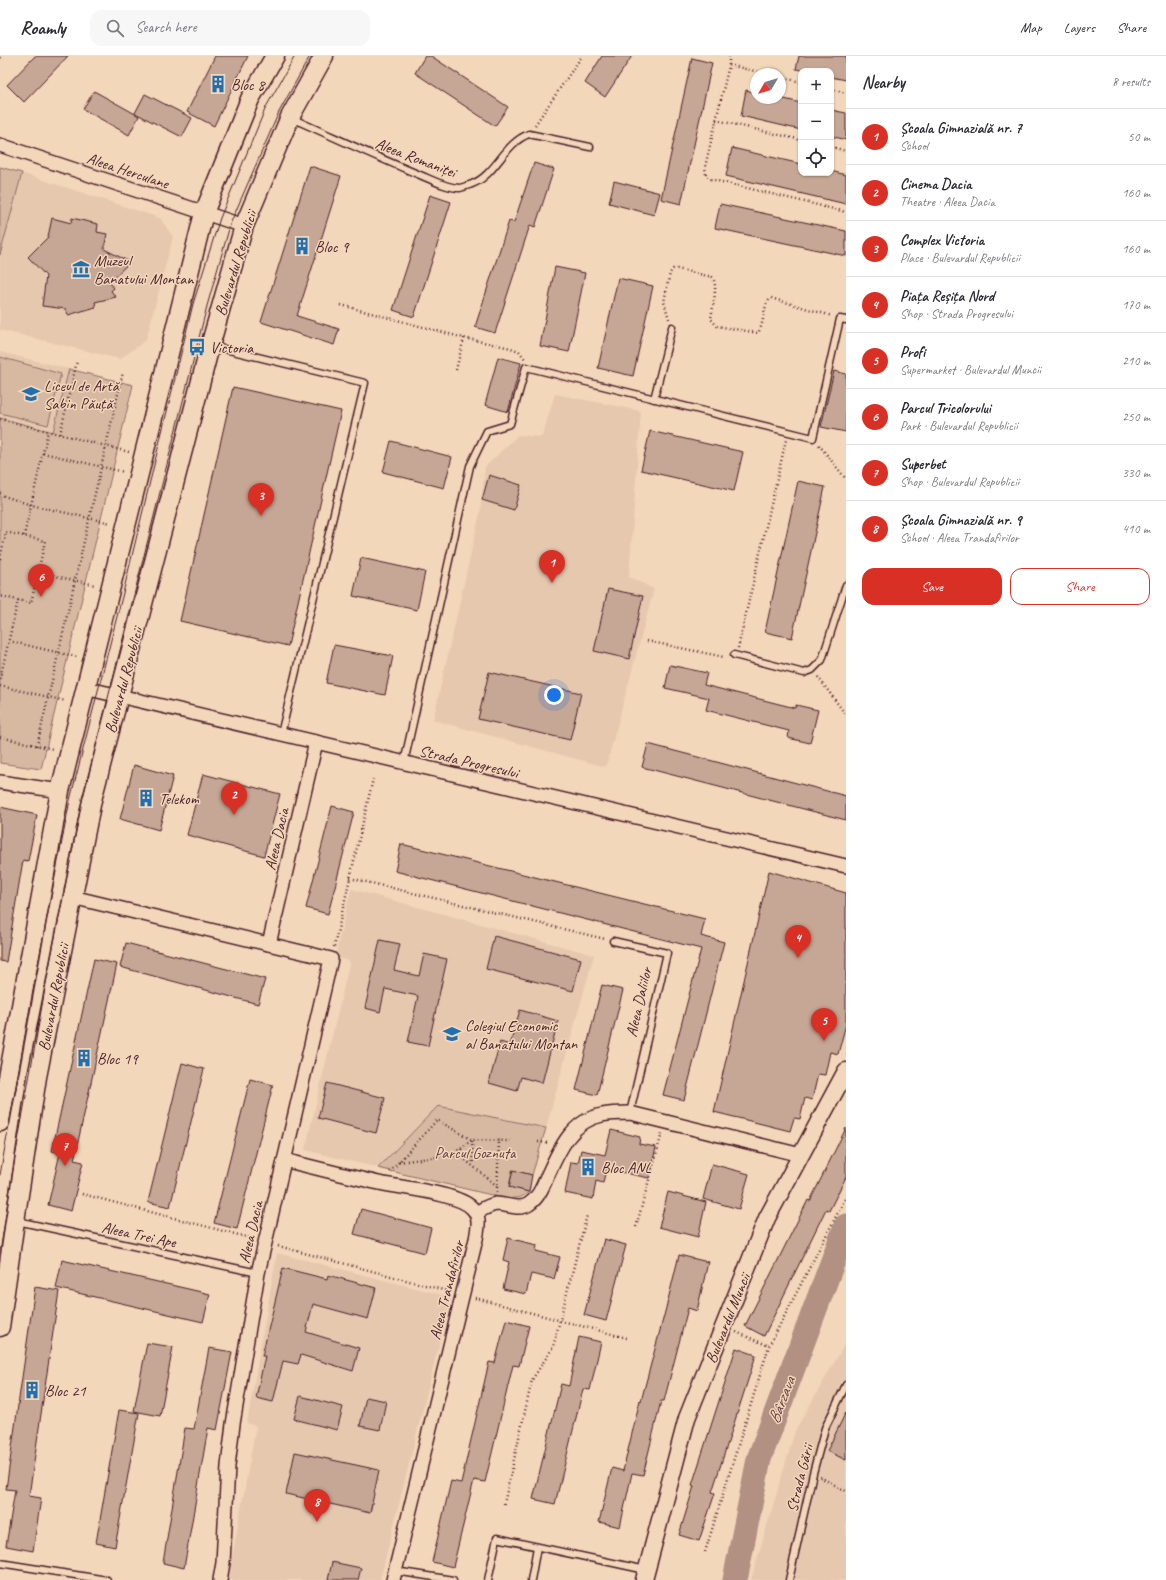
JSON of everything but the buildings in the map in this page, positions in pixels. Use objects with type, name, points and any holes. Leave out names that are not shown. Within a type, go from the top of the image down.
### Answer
[{"type":"main road","name":"Bulevardul Republicii","points":[[0,1122],[60,791],[204,213],[250,100],[275,56]]},
{"type":"main road","name":"Bulevardul Republicii","points":[[0,1327],[38,1077],[92,800],[118,696],[210,346],[244,226],[290,117],[324,56]]},
{"type":"street","name":"Aleea Herculane","points":[[0,145],[244,226]]},
{"type":"street","name":"Strada Progresului","points":[[85,688],[846,866]]},
{"type":"street","name":"Aleea Dacia","points":[[269,944],[316,742]]},
{"type":"street","points":[[0,782],[60,791]]},
{"type":"street","points":[[72,897],[331,959]]},
{"type":"street","name":"Aleea Dacia","points":[[220,1580],[223,1563],[228,1466],[233,1424],[258,1273],[331,959]]},
{"type":"street","name":"Bulevardul Muncii","points":[[645,1575],[687,1418],[767,1218],[846,1071]]},
{"type":"street","points":[[284,1160],[380,1183],[449,1197],[463,1201],[476,1213],[496,1204],[523,1207],[528,1205],[539,1193],[561,1145],[570,1134],[586,1121],[601,1115],[630,1113],[801,1154]]},
{"type":"street","name":"Aleea Trandafirilor","points":[[394,1575],[476,1239],[479,1220],[476,1213]]},
{"type":"lane","name":"Aleea Romaniței","points":[[290,117],[410,171],[444,185],[460,188],[474,184],[483,178],[522,136],[529,134]]},
{"type":"lane","points":[[529,134],[590,147]]},
{"type":"lane","points":[[404,763],[470,466],[486,431],[510,424],[526,368],[813,438],[843,320]]},
{"type":"lane","points":[[654,399],[672,327]]},
{"type":"lane","points":[[210,346],[365,383],[280,734]]},
{"type":"lane","points":[[734,655],[804,673],[812,670],[822,660],[846,585]]},
{"type":"lane","name":"Aleea Daliilor","points":[[613,940],[667,953],[630,1113]]},
{"type":"lane","name":"Aleea Trei Ape","points":[[15,1221],[258,1273]]},
{"type":"lane","name":"Strada Gării","points":[[789,1580],[813,1473],[825,1428],[846,1385]]},
{"type":"lane","points":[[488,1580],[497,1538],[645,1575]]},
{"type":"lane","points":[[531,1580],[537,1547]]},
{"type":"lane","points":[[0,1563],[107,1580]]},
{"type":"lane","name":"Aleea Trandafirilor","points":[[394,1575],[453,1580]]},
{"type":"path","points":[[529,134],[582,56]]},
{"type":"path","points":[[729,56],[729,65],[705,167],[706,175],[710,179],[846,212]]},
{"type":"path","points":[[729,65],[750,70]]},
{"type":"path","points":[[786,78],[798,81]]},
{"type":"path","points":[[834,90],[846,93]]},
{"type":"path","points":[[716,120],[798,139]]},
{"type":"path","points":[[834,148],[846,150]]},
{"type":"path","points":[[672,327],[664,302],[670,273],[677,269],[712,277],[715,281],[716,286],[710,319],[717,326],[758,333],[761,328],[768,301],[771,298],[843,320]]},
{"type":"path","points":[[341,305],[519,351],[525,358],[526,368]]},
{"type":"path","points":[[456,370],[464,338]]},
{"type":"path","points":[[60,434],[77,361]]},
{"type":"path","points":[[37,746],[123,372]]},
{"type":"path","points":[[0,419],[129,452]]},
{"type":"path","points":[[24,536],[48,431]]},
{"type":"path","points":[[647,641],[728,658],[734,655],[738,650],[788,432]]},
{"type":"path","points":[[813,438],[845,477]]},
{"type":"path","points":[[43,453],[124,472]]},
{"type":"path","points":[[0,493],[4,496],[31,505],[111,523]]},
{"type":"path","points":[[0,559],[6,532],[45,541],[31,603],[0,596]]},
{"type":"path","points":[[38,572],[96,586]]},
{"type":"path","points":[[0,679],[18,600]]},
{"type":"path","points":[[9,641],[78,657]]},
{"type":"path","points":[[0,661],[4,662]]},
{"type":"path","points":[[812,670],[846,715]]},
{"type":"path","points":[[0,686],[66,701]]},
{"type":"path","points":[[0,737],[53,749]]},
{"type":"path","points":[[331,959],[373,778]]},
{"type":"path","points":[[350,878],[613,940]]},
{"type":"path","points":[[380,1183],[437,1120],[472,1140],[510,1141]]},
{"type":"path","points":[[636,1227],[665,1121]]},
{"type":"path","points":[[451,1155],[472,1140]]},
{"type":"path","points":[[472,1140],[473,1165]]},
{"type":"path","points":[[496,1204],[499,1141]]},
{"type":"path","points":[[461,1149],[463,1158]]},
{"type":"path","points":[[463,1158],[473,1154]]},
{"type":"path","points":[[399,1162],[451,1155],[463,1158],[497,1186]]},
{"type":"path","points":[[82,1194],[628,1338]]},
{"type":"path","points":[[705,1552],[769,1346],[846,1197]]},
{"type":"path","points":[[504,1504],[532,1380],[553,1347],[587,1215]]},
{"type":"path","points":[[736,1332],[769,1346]]},
{"type":"path","points":[[813,1473],[846,1492]]},
{"type":"shaded area","points":[[0,166],[160,218],[173,237],[146,340],[120,359],[0,330]]},
{"type":"shaded area","name":"Liceul de Artă Sabin Păuță","points":[[0,352],[69,369],[53,432],[0,418]]},
{"type":"shaded area","points":[[555,394],[641,411],[629,577],[654,589],[606,767],[433,720],[480,513],[485,467],[518,435],[542,437]]},
{"type":"shaded area","name":"Colegiul Economic al Banatului Montan","points":[[351,889],[594,955],[546,1128],[438,1106],[378,1168],[305,1150],[350,961],[335,957]]},
{"type":"shaded area","points":[[277,1253],[451,1297],[380,1580],[228,1580],[256,1426],[247,1423]]},
{"type":"shaded area","points":[[846,1342],[846,1580],[751,1580],[795,1431]]},
{"type":"green space","points":[[0,167],[22,173],[0,255]]},
{"type":"green space","name":"Liceul de Artă Sabin Păuță","points":[[0,357],[61,374],[48,425],[0,413]]},
{"type":"green space","points":[[69,369],[133,385],[41,769],[0,763],[0,418],[53,432]]},
{"type":"green space","name":"Parcul Goznuta","points":[[438,1106],[546,1128],[532,1175],[512,1170],[509,1187],[529,1192],[521,1197],[508,1199],[378,1168]]},
{"type":"waterway","name":"Bârzava","points":[[735,1580],[759,1459],[846,1226]]},
{"type":"tram line","points":[[0,1175],[35,979],[70,800],[123,593],[193,304],[220,218],[266,107],[295,56]]},
{"type":"tram line","points":[[0,1253],[12,1175],[46,983],[81,805],[207,306],[231,222],[279,112],[310,56]]},
{"type":"place","name":"Bloc 8","points":[[218,84]]},
{"type":"place","name":"Bloc 9","points":[[302,246]]},
{"type":"place","name":"Muzeul Banatului Montan","points":[[81,269]]},
{"type":"place","name":"Victoria","points":[[197,347]]},
{"type":"place","name":"Liceul de Artă Sabin Păuță","points":[[31,394]]},
{"type":"place","name":"Complex Victoria","points":[[261,516]]},
{"type":"place","name":"Școala Gimnazială nr. 7","points":[[552,583]]},
{"type":"place","name":"Parcul Tricolorului","points":[[41,597]]},
{"type":"place","name":"Telekom","points":[[146,798]]},
{"type":"place","name":"Cinema Dacia","points":[[234,815]]},
{"type":"place","name":"Piața Reșița Nord","points":[[798,958]]},
{"type":"place","name":"Colegiul Economic al Banatului Montan","points":[[452,1034]]},
{"type":"place","name":"Profi","points":[[824,1041]]},
{"type":"place","name":"Bloc 19","points":[[84,1058]]},
{"type":"place","name":"Superbet","points":[[65,1166]]},
{"type":"place","name":"Bloc ANL","points":[[588,1167]]},
{"type":"place","name":"Bloc 21","points":[[32,1390]]},
{"type":"place","name":"Școala Gimnazială nr. 9","points":[[317,1522]]}]
